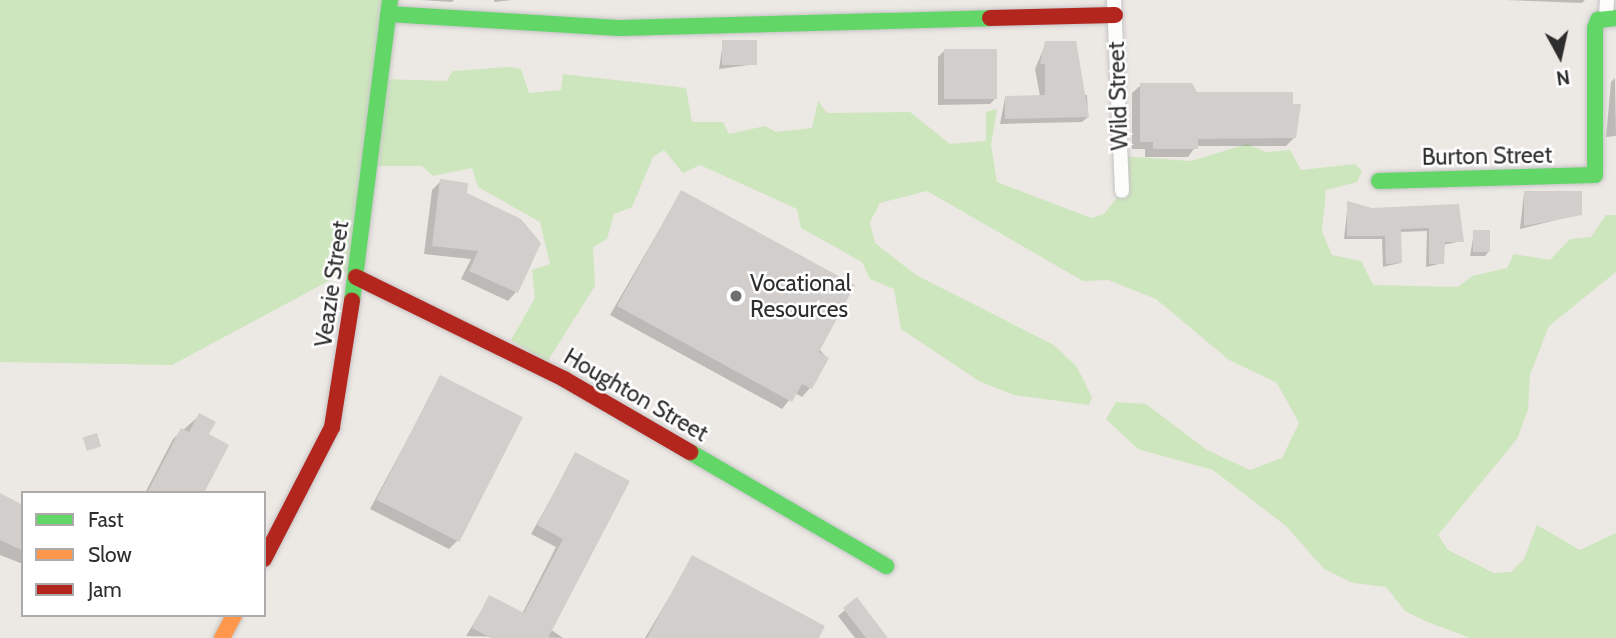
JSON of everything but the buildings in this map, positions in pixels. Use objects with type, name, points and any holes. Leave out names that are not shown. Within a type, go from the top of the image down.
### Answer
[{"type":"street","points":[[1607,0],[1611,18]]},
{"type":"street","points":[[389,7],[619,28],[1115,8]]},
{"type":"street","name":"Veazie Street","points":[[266,555],[332,427],[356,277],[389,7]]},
{"type":"street","name":"Wild Street","points":[[1115,8],[1122,191]]},
{"type":"street","name":"Burton Street","points":[[1379,181],[1595,175],[1595,28],[1611,18]]},
{"type":"street","name":"Houghton Street","points":[[356,277],[564,379],[886,566]]},
{"type":"street","points":[[222,638],[233,617]]},
{"type":"green space","points":[[0,0],[389,0],[382,79],[446,81],[453,71],[509,67],[521,69],[529,93],[561,90],[563,74],[686,88],[692,122],[723,122],[729,134],[765,126],[776,132],[812,128],[818,101],[827,113],[910,112],[950,144],[986,141],[986,112],[997,109],[991,145],[997,182],[1091,218],[1104,214],[1122,191],[1121,156],[1191,161],[1247,144],[1266,152],[1290,150],[1301,170],[1355,164],[1362,171],[1357,182],[1326,190],[1322,231],[1332,255],[1361,261],[1373,285],[1458,287],[1472,276],[1507,268],[1514,254],[1550,260],[1570,239],[1591,237],[1606,215],[1616,215],[1616,272],[1549,326],[1530,375],[1528,410],[1517,439],[1438,535],[1448,550],[1494,573],[1511,572],[1524,559],[1537,525],[1580,550],[1616,533],[1616,638],[1470,638],[1425,621],[1405,611],[1386,587],[1353,583],[1324,569],[1286,526],[1213,470],[1138,449],[1106,419],[1116,402],[1146,404],[1207,450],[1250,470],[1282,458],[1299,423],[1277,383],[1229,360],[1156,299],[1108,280],[1083,281],[927,191],[880,203],[870,222],[875,243],[916,275],[1054,345],[1077,367],[1092,397],[1089,405],[1014,395],[979,381],[901,329],[894,289],[870,279],[862,262],[801,228],[797,209],[700,165],[683,173],[664,150],[653,157],[632,207],[614,214],[607,239],[593,247],[595,286],[547,362],[511,340],[535,298],[532,270],[550,264],[540,222],[478,187],[472,168],[433,176],[422,166],[373,166],[351,269],[172,365],[0,362]]},
{"type":"traffic: fast","points":[[352,301],[390,0]]},
{"type":"traffic: fast","points":[[388,14],[619,28],[990,18]]},
{"type":"traffic: fast","points":[[1379,181],[1595,175],[1595,28],[1598,20],[1616,18]]},
{"type":"traffic: fast","points":[[690,452],[886,566]]},
{"type":"traffic: slow","points":[[222,638],[233,617]]},
{"type":"traffic: jam","points":[[990,18],[1115,15]]},
{"type":"traffic: jam","points":[[356,277],[564,379],[690,452]]},
{"type":"traffic: jam","points":[[266,555],[332,427],[352,301]]},
{"type":"place","name":"Vocational Resources","points":[[736,296]]}]
